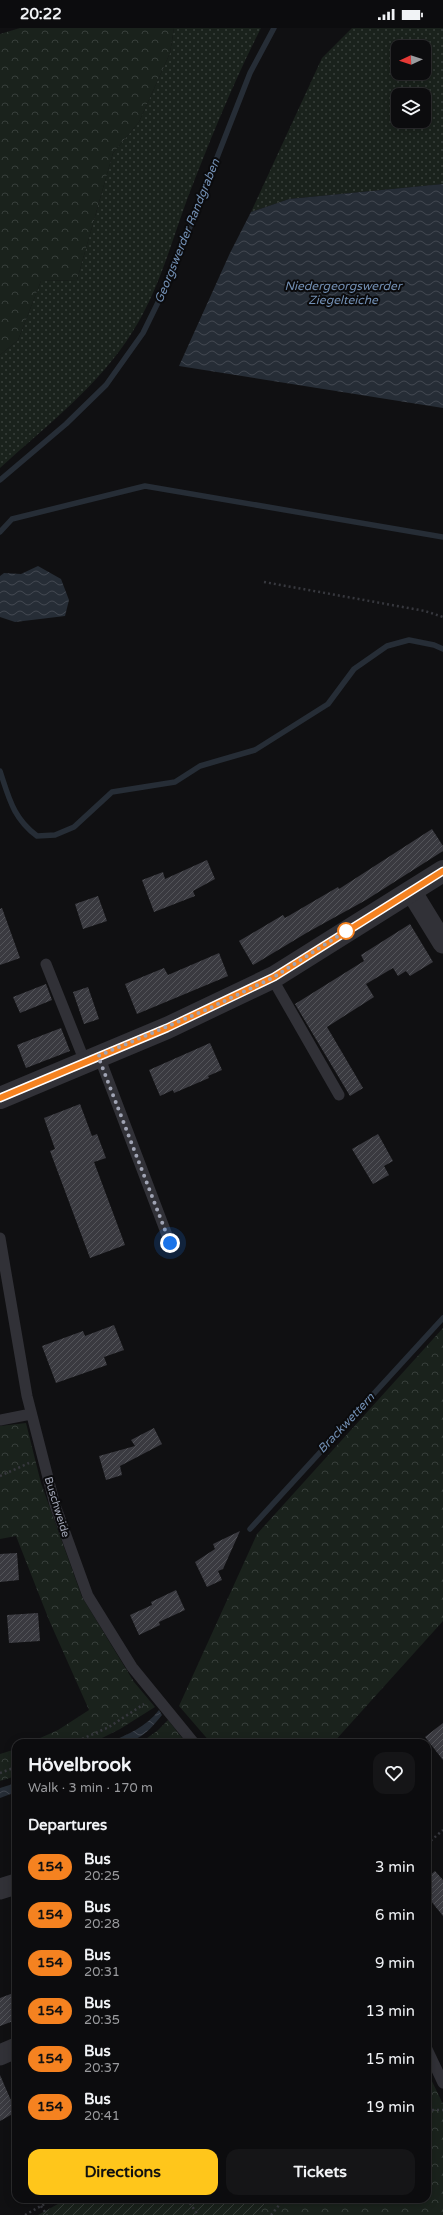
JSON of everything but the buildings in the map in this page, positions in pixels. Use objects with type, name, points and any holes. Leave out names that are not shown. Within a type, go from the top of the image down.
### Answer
[{"type":"street","points":[[0,1098],[215,1006],[272,978],[443,871]]},
{"type":"street","points":[[411,891],[443,943]]},
{"type":"street","points":[[0,1889],[12,1885]]},
{"type":"street","points":[[0,2055],[12,2050]]},
{"type":"lane","points":[[46,964],[92,1059],[170,1243]]},
{"type":"lane","points":[[272,978],[340,1095]]},
{"type":"lane","name":"Buschweide","points":[[0,1238],[31,1414],[55,1505],[88,1596],[132,1667],[191,1739]]},
{"type":"lane","points":[[0,1420],[31,1414]]},
{"type":"lane","points":[[431,2058],[443,2083]]},
{"type":"path","points":[[264,582],[425,611],[443,617]]},
{"type":"path","points":[[0,1476],[42,1456]]},
{"type":"path","points":[[82,1739],[109,1727],[156,1696]]},
{"type":"path","points":[[0,1773],[12,1768]]},
{"type":"path","points":[[431,1840],[443,1830]]},
{"type":"path","points":[[431,2110],[443,2110]]},
{"type":"path","points":[[25,2215],[46,2203]]},
{"type":"path","points":[[190,2203],[198,2215]]},
{"type":"path","points":[[271,2215],[281,2203]]},
{"type":"path","points":[[41,2206],[48,2215]]},
{"type":"green space","points":[[20,28],[174,28],[170,53],[139,122],[113,153],[77,280],[41,281],[18,340],[0,355],[0,34]]},
{"type":"green space","points":[[174,28],[261,28],[213,133],[157,283],[133,331],[120,351],[89,387],[0,468],[0,355],[18,340],[41,281],[77,280],[113,153],[139,122],[170,53]]},
{"type":"green space","points":[[352,28],[443,28],[443,184],[289,199],[251,212],[322,58]]},
{"type":"green space","points":[[443,1328],[443,1621],[337,1739],[208,1739],[179,1706],[257,1534]]},
{"type":"green space","points":[[26,1423],[41,1483],[82,1597],[134,1682],[155,1707],[120,1729],[100,1739],[38,1739],[58,1730],[89,1710],[49,1620],[16,1536],[0,1539],[0,1426]]},
{"type":"green space","points":[[168,1720],[183,1739],[146,1739],[157,1731]]},
{"type":"green space","points":[[12,1750],[12,1777],[0,1781],[0,1754]]},
{"type":"green space","points":[[431,2079],[443,2104],[443,2215],[256,2215],[266,2203],[431,2203]]},
{"type":"green space","points":[[60,2203],[266,2203],[256,2215],[38,2215]]},
{"type":"water","name":"Niedergeorgswerder Ziegelteiche","points":[[443,184],[443,408],[179,366],[230,253],[251,212],[289,199]]},
{"type":"water","points":[[38,566],[61,579],[69,600],[65,616],[15,622],[0,617],[0,576],[4,573],[21,574]]},
{"type":"water","points":[[159,1710],[162,1715],[145,1734],[135,1739],[117,1739],[142,1726]]},
{"type":"water","points":[[12,1784],[12,1794],[0,1798],[0,1788]]},
{"type":"waterway","name":"Georgswerder Randgraben","points":[[0,480],[66,424],[106,385],[143,333],[170,278],[250,73],[274,28]]},
{"type":"waterway","points":[[0,532],[12,519],[145,486],[443,537]]},
{"type":"waterway","points":[[0,771],[13,807],[22,822],[37,836],[55,835],[74,827],[112,792],[175,782],[200,766],[255,750],[328,704],[354,669],[387,646],[409,640],[434,645],[443,649]]},
{"type":"waterway","name":"Brackwettern","points":[[250,1529],[443,1318]]},
{"type":"bus line","name":"154","points":[[0,1098],[167,1028],[274,977],[443,871]]},
{"type":"route","points":[[170,1243],[98,1056],[167,1028],[274,977],[346,931]]}]
